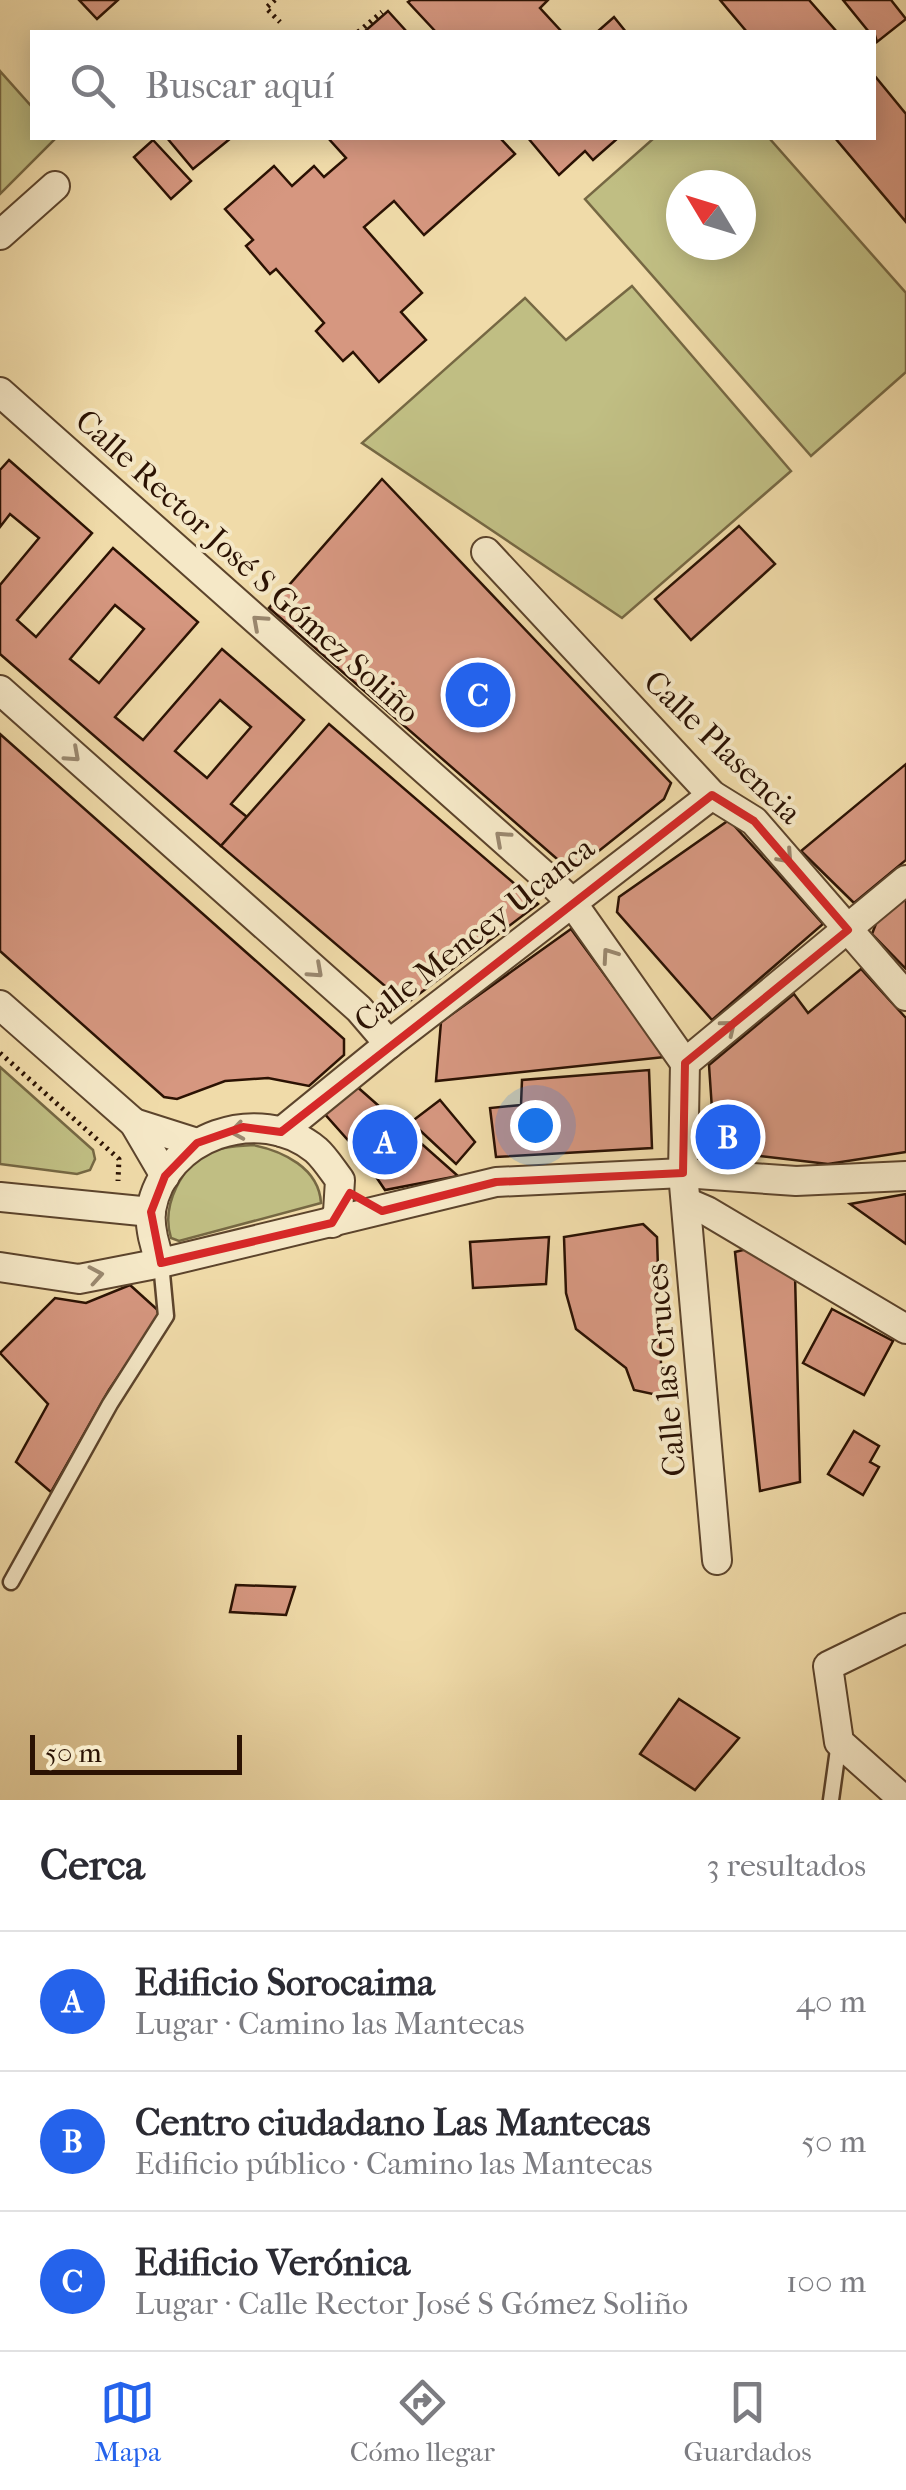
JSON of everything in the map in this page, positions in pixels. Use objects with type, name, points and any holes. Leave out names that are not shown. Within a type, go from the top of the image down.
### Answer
[{"type":"street","points":[[0,235],[55,186]]},
{"type":"street","name":"Calle Rector José S Gómez Soliño","points":[[0,392],[573,904],[685,1062]]},
{"type":"street","name":"Calle Plasencia","points":[[486,552],[712,795],[754,821],[906,996]]},
{"type":"street","points":[[0,690],[360,1009],[388,1044]]},
{"type":"street","name":"Calle Mencey Ucanca","points":[[281,1132],[388,1044],[712,795]]},
{"type":"street","points":[[685,1062],[906,880]]},
{"type":"street","points":[[0,1005],[134,1123],[164,1176]]},
{"type":"street","name":"Calle las Cruces","points":[[685,1062],[683,1174],[716,1560]]},
{"type":"street","points":[[134,1123],[197,1143]]},
{"type":"street","points":[[161,1264],[151,1212],[164,1176],[197,1143],[243,1127],[281,1132],[316,1150],[362,1200],[382,1210]]},
{"type":"street","points":[[0,1267],[79,1278],[161,1264],[496,1182],[683,1174],[796,1181],[906,1176]]},
{"type":"street","points":[[332,1223],[338,1212],[340,1180]]},
{"type":"street","points":[[0,1197],[151,1212]]},
{"type":"street","points":[[686,1202],[708,1211],[906,1329]]},
{"type":"street","points":[[904,1800],[839,1742],[828,1666],[906,1628]]},
{"type":"lane","points":[[11,1582],[110,1404],[166,1316],[161,1264]]},
{"type":"lane","points":[[831,1800],[839,1742]]},
{"type":"path","points":[[275,0],[266,8],[280,22]]},
{"type":"path","points":[[360,30],[382,12]]},
{"type":"path","points":[[0,1052],[119,1159],[116,1187]]},
{"type":"highlighted area","points":[[712,795],[754,821],[848,930],[685,1063],[683,1173],[496,1182],[382,1211],[350,1193],[332,1223],[161,1263],[151,1212],[165,1176],[197,1143],[243,1127],[281,1132]]},
{"type":"shaded area","points":[[0,71],[30,105],[30,140],[54,140],[0,194]]},
{"type":"shaded area","points":[[652,140],[771,140],[906,293],[906,372],[811,456],[585,199]]},
{"type":"shaded area","points":[[632,286],[791,471],[622,618],[362,443],[525,298],[566,340]]},
{"type":"shaded area","points":[[0,1067],[93,1150],[95,1159],[90,1170],[77,1174],[0,1164]]},
{"type":"shaded area","points":[[253,1145],[287,1157],[307,1171],[321,1203],[179,1241],[171,1238],[171,1200],[183,1176],[202,1157],[218,1149]]},
{"type":"building","points":[[79,0],[118,0],[97,19]]},
{"type":"building","points":[[548,0],[540,8],[560,30],[434,30],[408,2]]},
{"type":"building","points":[[720,0],[809,0],[835,30],[745,30]]},
{"type":"building","points":[[843,0],[891,0],[906,19],[877,42],[876,30],[867,30]]},
{"type":"building","points":[[388,11],[405,30],[366,30]]},
{"type":"building","points":[[614,17],[624,30],[599,30]]},
{"type":"building","points":[[876,77],[906,114],[906,222],[837,140],[876,140]]},
{"type":"building","points":[[153,140],[191,181],[171,199],[134,157]]},
{"type":"building","points":[[169,140],[229,140],[193,169]]},
{"type":"building","points":[[330,140],[502,140],[515,154],[424,235],[394,201],[364,227],[422,293],[401,312],[426,340],[379,382],[353,352],[343,361],[316,331],[324,323],[276,269],[270,274],[246,246],[253,240],[225,209],[274,166],[292,186],[314,166],[324,177],[346,158]]},
{"type":"building","points":[[530,140],[616,140],[593,160],[585,151],[559,175]]},
{"type":"building","points":[[9,460],[92,533],[17,620],[36,637],[113,548],[198,622],[115,717],[143,740],[222,649],[304,720],[231,804],[247,817],[221,846],[0,654],[0,585],[39,538],[10,514],[0,527],[0,470]],"holes":[[[115,605],[144,629],[99,683],[70,659]],[[220,700],[251,727],[207,778],[175,751]]]},
{"type":"building","points":[[382,479],[671,783],[664,799],[580,866],[564,865],[269,608]]},
{"type":"building","points":[[739,526],[775,564],[691,640],[655,599]]},
{"type":"building","points":[[329,724],[538,904],[406,1004],[221,846]]},
{"type":"building","points":[[0,734],[344,1039],[344,1055],[309,1086],[268,1078],[225,1081],[177,1099],[164,1097],[0,951]]},
{"type":"building","points":[[906,764],[906,860],[854,903],[801,851]]},
{"type":"building","points":[[729,820],[823,924],[712,1020],[617,912],[619,897]]},
{"type":"building","points":[[906,896],[906,969],[872,934],[877,921]]},
{"type":"building","points":[[571,929],[665,1057],[436,1081],[441,1022]]},
{"type":"building","points":[[861,969],[906,1018],[906,1152],[828,1164],[726,1152],[714,1139],[709,1065],[794,994],[808,1013]]},
{"type":"building","points":[[649,1070],[652,1148],[496,1157],[490,1108],[521,1105],[522,1080]]},
{"type":"building","points":[[354,1084],[458,1176],[385,1190],[362,1156],[323,1112]]},
{"type":"building","points":[[440,1100],[475,1142],[456,1164],[411,1122]]},
{"type":"building","points":[[906,1194],[906,1244],[850,1204]]},
{"type":"building","points":[[643,1224],[657,1237],[662,1396],[634,1390],[626,1368],[576,1329],[566,1293],[564,1237]]},
{"type":"building","points":[[549,1237],[546,1284],[473,1288],[470,1242]]},
{"type":"building","points":[[755,1247],[795,1274],[800,1482],[760,1491],[735,1252]]},
{"type":"building","points":[[130,1285],[161,1313],[109,1390],[51,1492],[16,1462],[48,1404],[0,1353],[55,1298],[86,1303]]},
{"type":"building","points":[[832,1309],[893,1341],[864,1395],[803,1363]]},
{"type":"building","points":[[854,1431],[879,1446],[870,1462],[879,1467],[863,1495],[828,1474]]},
{"type":"building","points":[[236,1585],[295,1587],[286,1615],[230,1612]]},
{"type":"building","points":[[679,1699],[739,1738],[695,1790],[640,1754]]},
{"type":"place","name":"Edificio Verónica","points":[[478,695]]},
{"type":"place","name":"Centro ciudadano Las Mantecas","points":[[728,1137]]},
{"type":"place","name":"Edificio Sorocaima","points":[[385,1142]]}]
